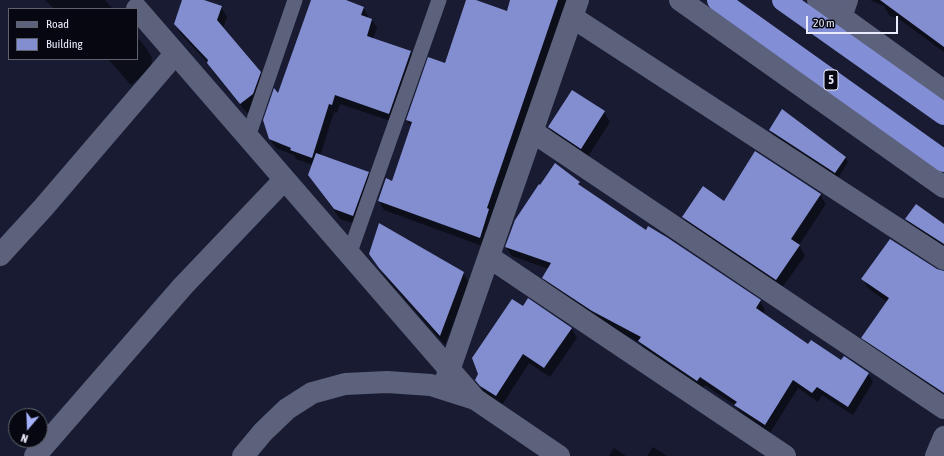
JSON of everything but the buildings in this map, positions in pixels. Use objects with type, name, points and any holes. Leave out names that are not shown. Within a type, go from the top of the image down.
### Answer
[{"type":"highway","name":"5","points":[[718,0],[944,161]]},
{"type":"highway","points":[[783,0],[944,114]]},
{"type":"street","points":[[129,0],[142,9],[175,54],[349,255],[446,379],[559,456]]},
{"type":"street","points":[[680,0],[944,187]]},
{"type":"street","points":[[818,0],[844,8],[944,91]]},
{"type":"street","points":[[243,456],[263,432],[287,409],[312,393],[345,384],[394,382],[431,385],[446,379],[575,8],[944,259]]},
{"type":"street","points":[[0,255],[43,208],[175,54]]},
{"type":"street","points":[[533,132],[944,408]]},
{"type":"street","points":[[35,456],[183,286],[284,180]]},
{"type":"street","points":[[489,257],[785,456]]},
{"type":"street","points":[[936,456],[944,437]]},
{"type":"lane","points":[[248,137],[295,0]]},
{"type":"lane","points":[[349,255],[439,0]]}]
